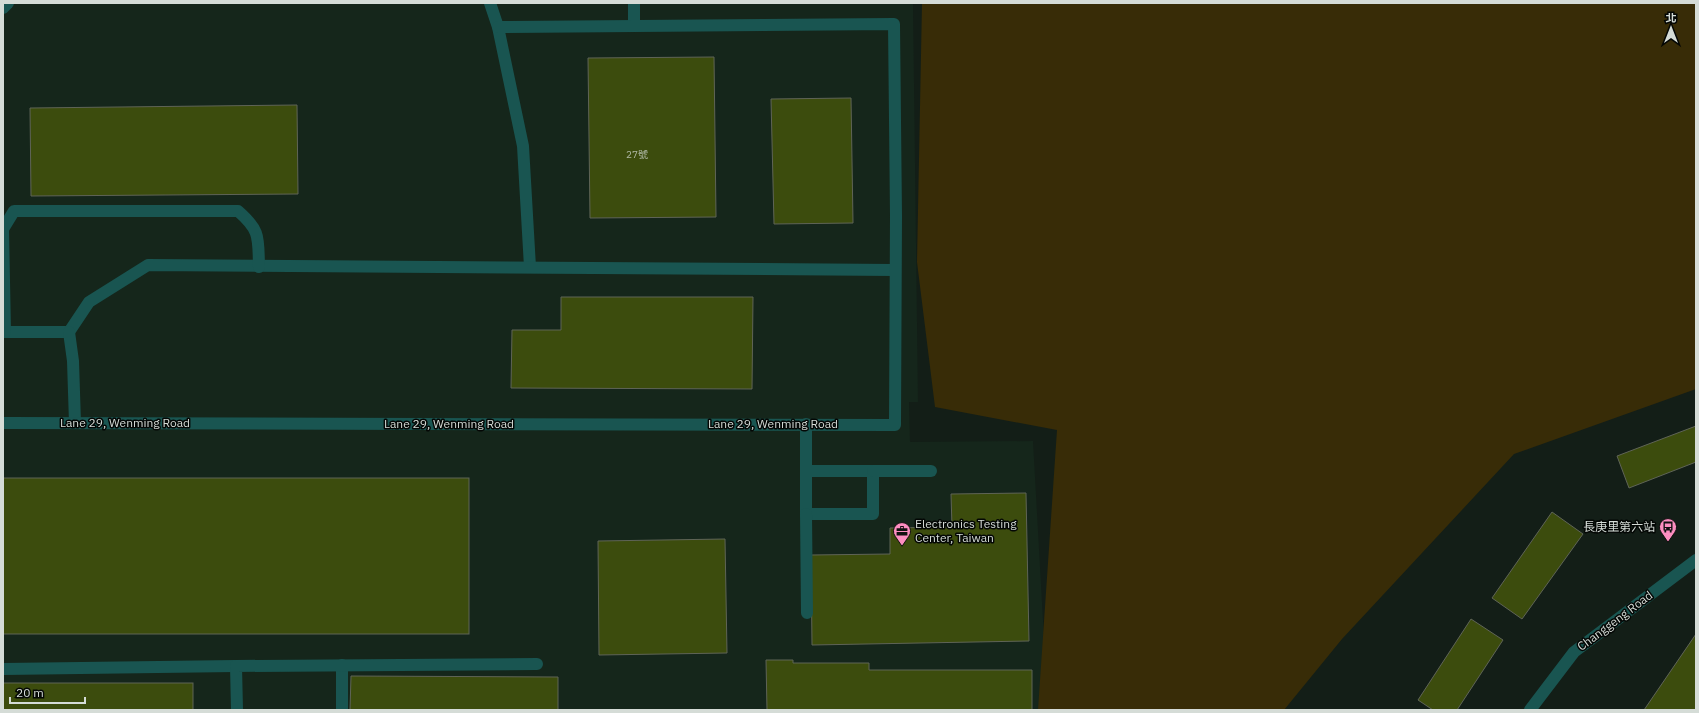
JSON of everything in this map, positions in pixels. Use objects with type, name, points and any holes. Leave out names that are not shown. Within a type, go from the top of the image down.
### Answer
[{"type":"street","points":[[3,8],[8,3]]},
{"type":"street","points":[[490,3],[498,27],[523,146],[530,267]]},
{"type":"street","points":[[634,3],[634,26]]},
{"type":"street","points":[[75,423],[73,361],[70,332],[89,302],[148,265],[895,270],[894,24],[498,27]]},
{"type":"street","points":[[70,332],[4,332],[3,230],[14,211],[238,211],[249,221],[258,234],[259,266]]},
{"type":"street","name":"Lane 29, Wenming Road","points":[[3,423],[895,425],[895,270]]},
{"type":"street","points":[[806,424],[807,613]]},
{"type":"street","points":[[806,472],[932,472]]},
{"type":"street","points":[[806,514],[873,514],[873,472]]},
{"type":"street","name":"Changgeng Road","points":[[1530,710],[1574,652],[1696,560]]},
{"type":"street","points":[[3,669],[537,664]]},
{"type":"street","points":[[342,665],[342,710]]},
{"type":"street","points":[[236,666],[237,710]]},
{"type":"shaded area","points":[[3,3],[913,3],[918,402],[909,402],[910,442],[1033,441],[1048,710],[3,710]]},
{"type":"shaded area","points":[[238,3],[401,3],[238,4]]},
{"type":"shaded area","points":[[922,3],[1696,3],[1696,389],[1514,454],[1342,639],[1284,710],[1038,710],[1057,430],[935,407],[917,262]]},
{"type":"building","points":[[714,57],[716,217],[590,218],[588,58]]},
{"type":"building","points":[[851,98],[853,223],[774,224],[771,99]]},
{"type":"building","points":[[297,105],[298,194],[31,196],[30,108]]},
{"type":"building","points":[[561,297],[753,297],[752,389],[511,388],[512,330],[561,330]]},
{"type":"building","points":[[1696,426],[1696,462],[1629,488],[1617,456]]},
{"type":"building","points":[[3,478],[469,478],[469,634],[3,634]]},
{"type":"building","points":[[1026,493],[1029,641],[812,645],[811,555],[890,554],[890,528],[952,527],[951,494]]},
{"type":"building","points":[[1552,512],[1583,534],[1522,619],[1492,598]]},
{"type":"building","points":[[725,539],[727,653],[599,655],[598,541]]},
{"type":"building","points":[[1471,619],[1503,640],[1457,710],[1433,710],[1418,700]]},
{"type":"building","points":[[1696,634],[1696,710],[1644,710]]},
{"type":"building","points":[[766,660],[793,660],[793,663],[869,663],[869,670],[1032,670],[1032,710],[767,710]]},
{"type":"building","points":[[351,676],[558,677],[558,710],[350,710]]},
{"type":"building","points":[[3,683],[193,683],[193,710],[3,710]]},
{"type":"place","name":"長庚里第六站","points":[[1668,542]]},
{"type":"place","name":"Electronics Testing Center, Taiwan","points":[[902,546]]}]
